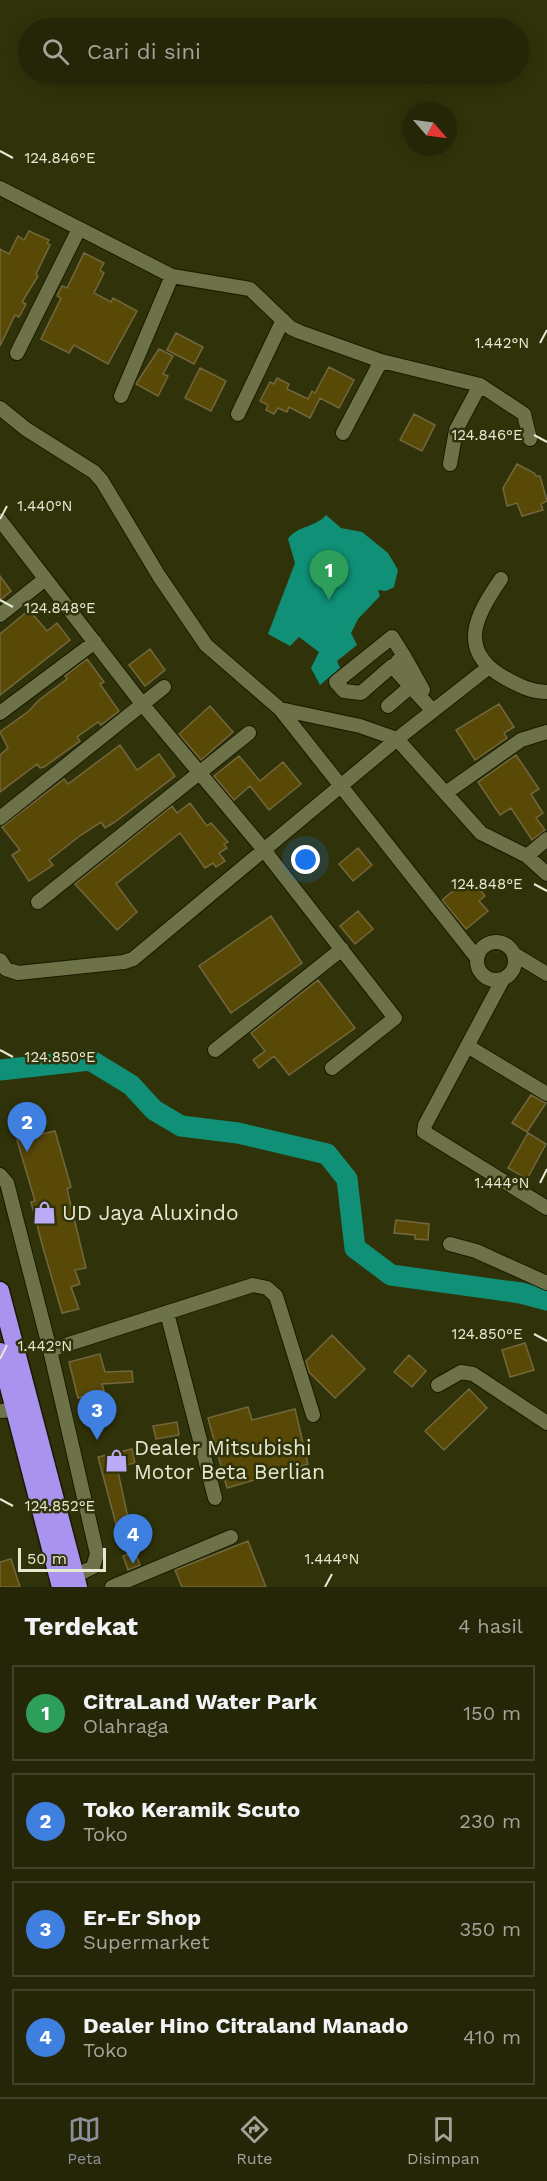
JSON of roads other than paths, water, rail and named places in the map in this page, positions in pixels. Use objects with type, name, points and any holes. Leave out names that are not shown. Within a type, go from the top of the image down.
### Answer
[{"type":"highway","points":[[0,1291],[71,1583]]},
{"type":"highway","points":[[0,1352],[7,1410],[71,1583]]},
{"type":"street","points":[[0,188],[172,276],[250,289],[283,320],[300,332],[381,361],[480,385],[524,414],[530,439]]},
{"type":"street","points":[[17,353],[79,229]]},
{"type":"street","points":[[122,396],[172,276]]},
{"type":"street","points":[[238,414],[283,320]]},
{"type":"street","points":[[342,433],[381,361]]},
{"type":"street","points":[[450,464],[456,430],[480,385]]},
{"type":"street","points":[[0,408],[26,429],[93,472],[206,645],[280,709],[340,788],[477,958]]},
{"type":"street","points":[[1,525],[198,773],[264,850],[395,1018],[332,1068]]},
{"type":"street","points":[[501,579],[483,605],[474,640],[480,655],[489,667],[519,685],[547,692]]},
{"type":"street","points":[[0,615],[44,580]]},
{"type":"street","points":[[404,656],[362,693],[344,691],[336,682],[392,637],[404,656],[413,684]]},
{"type":"street","points":[[0,713],[95,642]]},
{"type":"street","points":[[392,666],[413,684],[435,709]]},
{"type":"street","points":[[0,960],[6,969],[18,973],[124,962],[133,959],[397,739],[489,667]]},
{"type":"street","points":[[388,706],[413,684]]},
{"type":"street","points":[[0,818],[164,687]]},
{"type":"street","points":[[280,709],[360,726],[397,739],[447,792],[481,833],[527,856],[547,874]]},
{"type":"street","points":[[447,792],[521,740],[547,732]]},
{"type":"street","points":[[38,902],[249,733]]},
{"type":"street","points":[[527,856],[547,839]]},
{"type":"street","points":[[503,979],[490,980],[484,976],[477,965],[477,958],[483,947],[495,942],[507,945],[514,954],[547,974]]},
{"type":"street","points":[[215,1050],[342,949]]},
{"type":"street","points":[[514,954],[514,969],[503,979],[469,1047],[425,1125],[424,1133],[547,1208]]},
{"type":"street","points":[[469,1047],[547,1095]]},
{"type":"street","points":[[0,1175],[8,1183],[50,1350],[97,1554],[93,1567],[71,1583]]},
{"type":"street","points":[[450,1244],[476,1251],[547,1283]]},
{"type":"street","points":[[50,1350],[253,1285],[267,1288],[276,1296],[313,1414]]},
{"type":"street","points":[[167,1313],[214,1498]]},
{"type":"street","points":[[438,1385],[461,1372],[473,1374],[547,1423]]},
{"type":"street","points":[[112,1587],[231,1537]]},
{"type":"water","points":[[326,515],[341,528],[362,532],[388,553],[398,570],[394,587],[386,591],[378,590],[380,596],[358,619],[351,633],[357,645],[337,661],[340,668],[320,685],[311,668],[319,652],[299,637],[290,646],[268,634],[295,563],[288,539],[292,534]]},
{"type":"waterway","points":[[0,1070],[90,1060],[131,1085],[154,1110],[181,1126],[238,1133],[327,1154],[347,1179],[355,1248],[391,1275],[521,1293],[547,1300]]},
{"type":"place","name":"CitraLand Water Park","points":[[329,600]]},
{"type":"place","name":"Toko Keramik Scuto","points":[[27,1152]]},
{"type":"place","name":"UD Jaya Aluxindo","points":[[44,1213]]},
{"type":"place","name":"Er-Er Shop","points":[[97,1440]]},
{"type":"place","name":"Dealer Mitsubishi Motor Beta Berlian","points":[[116,1460]]},
{"type":"place","name":"Dealer Hino Citraland Manado","points":[[133,1564]]}]
